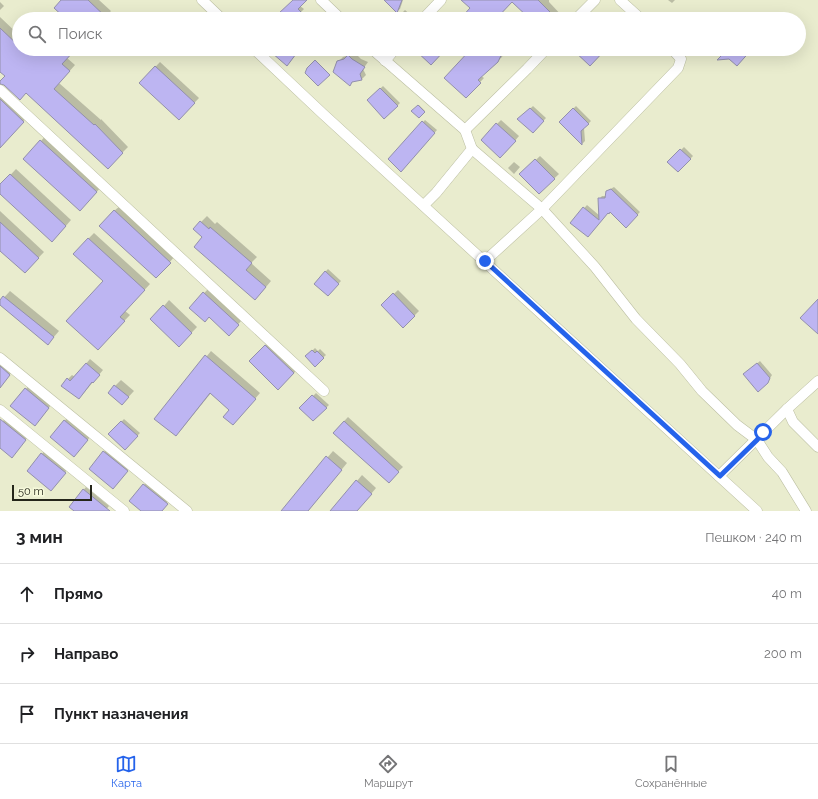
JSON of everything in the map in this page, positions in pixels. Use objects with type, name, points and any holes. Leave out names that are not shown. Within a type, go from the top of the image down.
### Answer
[{"type":"street","points":[[202,0],[215,12]]},
{"type":"street","points":[[430,12],[441,0]]},
{"type":"street","points":[[583,12],[595,0]]},
{"type":"street","points":[[620,0],[633,12]]},
{"type":"street","points":[[325,2],[334,12]]},
{"type":"street","points":[[261,56],[757,511]]},
{"type":"street","points":[[380,56],[465,130],[472,149],[542,209],[595,267],[636,319],[680,364],[702,391],[737,425],[757,440],[768,457],[782,472],[806,511]]},
{"type":"street","points":[[385,61],[389,56]]},
{"type":"street","points":[[465,130],[540,56]]},
{"type":"street","points":[[485,261],[542,209],[678,68],[681,59],[678,56]]},
{"type":"street","points":[[0,90],[324,391]]},
{"type":"street","points":[[424,205],[436,193],[472,149]]},
{"type":"street","points":[[0,358],[187,511]]},
{"type":"street","points":[[720,476],[757,440],[763,432],[818,381]]},
{"type":"street","points":[[787,409],[793,422],[818,447]]},
{"type":"street","points":[[0,410],[124,511]]},
{"type":"building","points":[[61,0],[88,0],[101,12],[58,12],[54,8]]},
{"type":"building","points":[[293,0],[307,0],[298,9],[301,12],[280,12]]},
{"type":"building","points":[[384,0],[402,0],[397,12]]},
{"type":"building","points":[[461,0],[538,0],[550,12],[523,12],[512,2],[503,12],[466,12],[470,8]]},
{"type":"building","points":[[0,28],[12,39],[12,56],[69,56],[62,64],[70,71],[54,89],[94,125],[95,124],[123,153],[108,169],[26,93],[20,100],[4,85],[0,84],[0,81],[5,76],[0,72]]},
{"type":"building","points":[[275,56],[294,56],[287,66]]},
{"type":"building","points":[[349,56],[365,67],[360,74],[362,80],[352,82],[350,86],[333,72],[337,61]]},
{"type":"building","points":[[421,56],[439,56],[431,65]]},
{"type":"building","points":[[464,56],[501,56],[498,62],[478,80],[481,83],[466,98],[444,78]]},
{"type":"building","points":[[579,56],[599,56],[590,66]]},
{"type":"building","points":[[721,56],[746,56],[737,66],[729,59],[717,60]]},
{"type":"building","points":[[315,60],[330,75],[318,86],[305,73],[307,68]]},
{"type":"building","points":[[155,66],[195,103],[179,120],[139,83]]},
{"type":"building","points":[[380,88],[398,106],[384,119],[367,100]]},
{"type":"building","points":[[0,99],[24,122],[0,148]]},
{"type":"building","points":[[418,105],[425,112],[419,118],[411,111]]},
{"type":"building","points":[[530,108],[544,121],[533,133],[517,119]]},
{"type":"building","points":[[573,108],[589,124],[581,131],[582,145],[559,122]]},
{"type":"building","points":[[422,121],[435,133],[401,172],[388,159]]},
{"type":"building","points":[[496,123],[516,141],[500,158],[481,140]]},
{"type":"building","points":[[40,140],[97,192],[80,211],[23,159]]},
{"type":"building","points":[[680,149],[691,159],[678,172],[667,162]]},
{"type":"building","points":[[535,159],[555,179],[539,194],[519,174]]},
{"type":"building","points":[[10,174],[66,226],[52,242],[0,194],[0,184]]},
{"type":"building","points":[[611,189],[638,215],[626,228],[610,212],[588,237],[570,223],[583,207],[599,220],[598,198],[605,198],[606,191]]},
{"type":"building","points":[[114,210],[171,263],[156,278],[99,226]]},
{"type":"building","points":[[200,221],[209,229],[210,227],[252,263],[246,270],[266,287],[255,300],[194,247],[202,237],[193,229]]},
{"type":"building","points":[[0,222],[39,258],[25,273],[0,251]]},
{"type":"building","points":[[88,238],[145,290],[120,317],[125,321],[98,350],[66,321],[103,281],[73,254]]},
{"type":"building","points":[[325,271],[339,284],[328,296],[314,284]]},
{"type":"building","points":[[203,292],[239,325],[229,336],[209,317],[205,322],[189,308]]},
{"type":"building","points":[[393,293],[415,316],[403,328],[381,305]]},
{"type":"building","points":[[3,296],[54,337],[48,345],[0,305],[0,300]]},
{"type":"building","points":[[818,299],[818,334],[800,318]]},
{"type":"building","points":[[163,305],[192,333],[179,347],[150,319]]},
{"type":"building","points":[[265,345],[294,373],[278,390],[249,361]]},
{"type":"building","points":[[312,350],[315,353],[317,351],[324,358],[315,367],[305,356]]},
{"type":"building","points":[[205,355],[256,399],[233,425],[223,417],[229,410],[210,393],[176,436],[154,419]]},
{"type":"building","points":[[86,363],[100,375],[93,383],[92,382],[79,399],[61,386],[67,378],[70,381]]},
{"type":"building","points":[[757,363],[770,378],[768,383],[758,392],[743,374]]},
{"type":"building","points":[[0,366],[10,375],[0,388]]},
{"type":"building","points":[[114,385],[129,397],[122,405],[108,393]]},
{"type":"building","points":[[25,388],[49,408],[35,426],[10,406]]},
{"type":"building","points":[[312,395],[327,408],[313,421],[299,408]]},
{"type":"building","points":[[0,419],[26,440],[12,458],[0,448]]},
{"type":"building","points":[[64,420],[88,440],[74,457],[50,437]]},
{"type":"building","points":[[121,421],[138,436],[125,450],[108,434]]},
{"type":"building","points":[[344,421],[399,472],[389,483],[333,433]]},
{"type":"building","points":[[103,451],[128,471],[113,489],[89,469]]},
{"type":"building","points":[[41,453],[66,473],[51,491],[27,471]]},
{"type":"building","points":[[326,456],[342,470],[308,511],[281,511]]},
{"type":"building","points":[[356,480],[372,494],[357,511],[330,511]]},
{"type":"building","points":[[143,484],[168,504],[162,511],[141,511],[129,501]]},
{"type":"building","points":[[83,489],[110,511],[74,511],[69,507]]},
{"type":"route","points":[[485,261],[720,476],[757,440],[763,432]]}]
